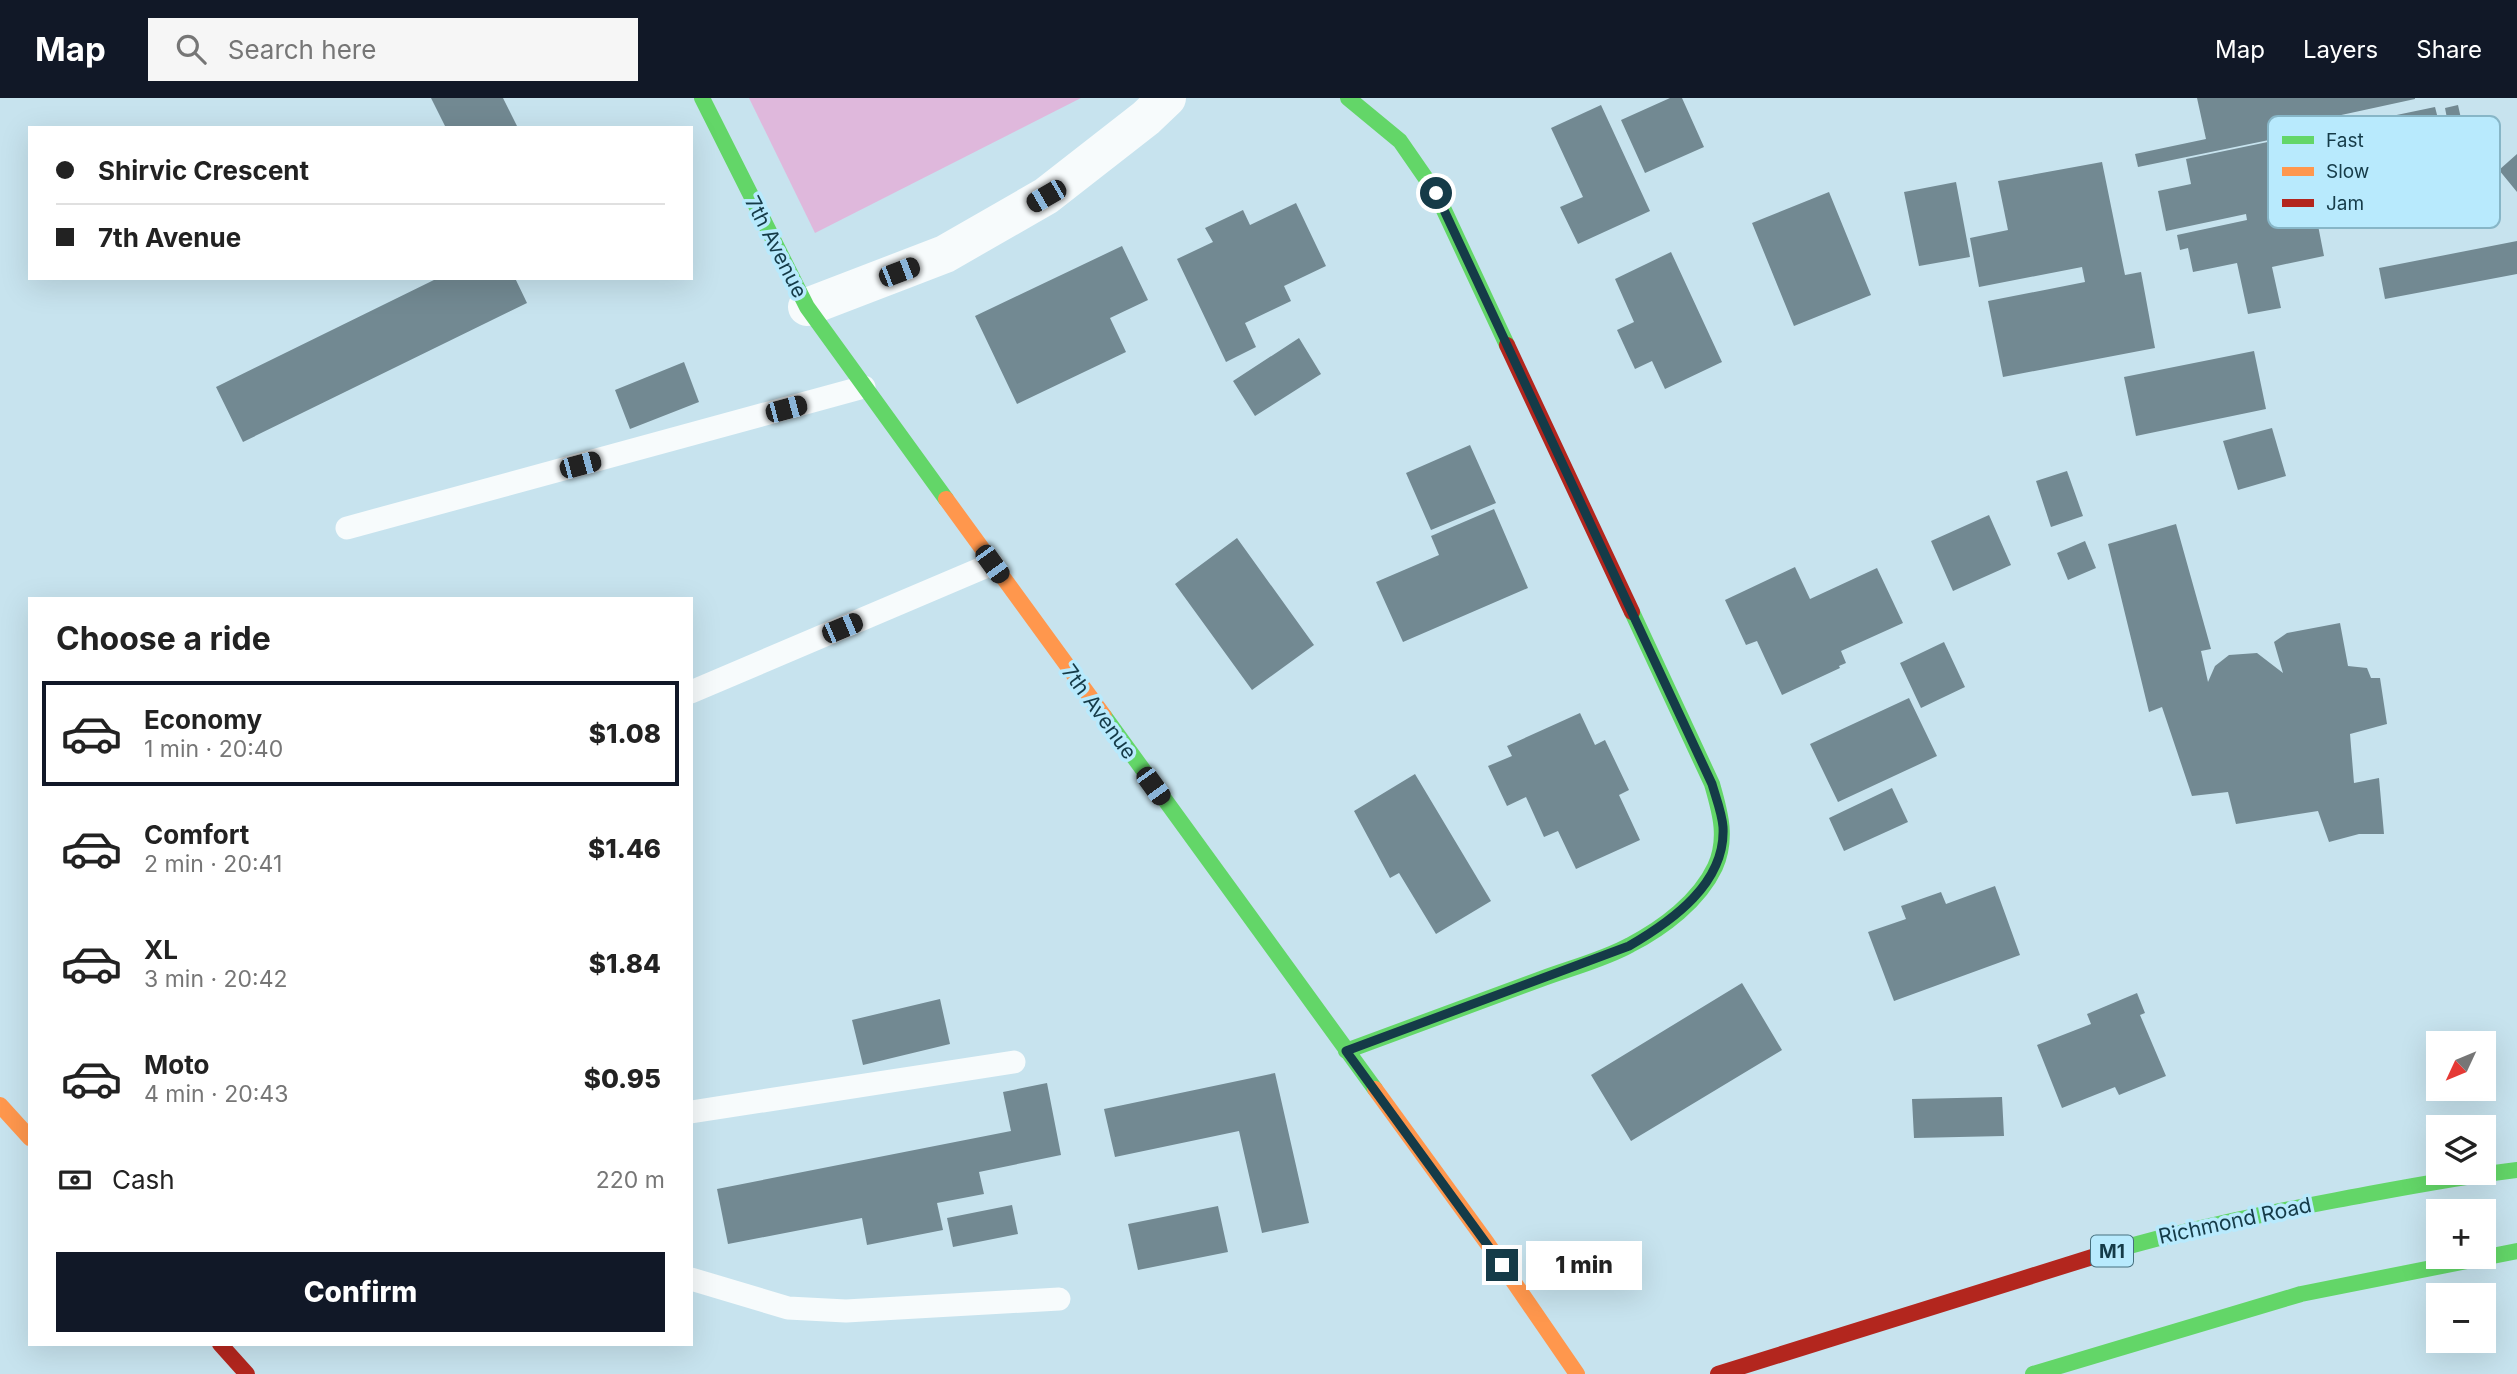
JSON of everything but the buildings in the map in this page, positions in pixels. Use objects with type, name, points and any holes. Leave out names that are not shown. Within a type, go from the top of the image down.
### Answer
[{"type":"main road","name":"7th Avenue","points":[[702,98],[807,307],[1486,1243],[1577,1374]]},
{"type":"main road","points":[[1346,1051],[1629,946],[1649,935],[1695,898],[1718,863],[1723,827],[1712,784],[1436,193],[1400,141],[1348,98]]},
{"type":"main road","points":[[0,1105],[28,1136]]},
{"type":"main road","name":"Richmond Road","points":[[1718,1374],[2148,1240],[2296,1207],[2517,1170]]},
{"type":"main road","points":[[2033,1374],[2301,1294],[2517,1251]]},
{"type":"main road","points":[[222,1346],[247,1374]]},
{"type":"street","points":[[807,307],[945,254],[1046,196],[1146,118],[1167,98]]},
{"type":"lane","points":[[347,528],[864,387]]},
{"type":"lane","points":[[693,691],[992,564]]},
{"type":"lane","points":[[693,1112],[1014,1062]]},
{"type":"lane","points":[[693,1280],[788,1308],[811,1310],[846,1311],[1059,1299]]},
{"type":"shaded area","points":[[749,98],[1081,98],[815,233]]},
{"type":"traffic: fast","points":[[702,98],[807,307],[946,499]]},
{"type":"traffic: fast","points":[[1348,98],[1400,141],[1436,193],[1507,345]]},
{"type":"traffic: fast","points":[[1346,1051],[1620,950],[1667,922],[1690,902],[1708,879],[1719,856],[1722,835],[1712,784],[1632,612]]},
{"type":"traffic: fast","points":[[1104,716],[1375,1089]]},
{"type":"traffic: fast","points":[[2102,1254],[2189,1231],[2278,1212],[2517,1170]]},
{"type":"traffic: fast","points":[[2033,1374],[2301,1294],[2517,1251]]},
{"type":"traffic: slow","points":[[946,499],[1104,716]]},
{"type":"traffic: slow","points":[[1375,1089],[1487,1243],[1577,1374]]},
{"type":"traffic: slow","points":[[0,1105],[28,1136]]},
{"type":"traffic: jam","points":[[1507,345],[1632,612]]},
{"type":"traffic: jam","points":[[1718,1374],[2102,1254]]},
{"type":"traffic: jam","points":[[222,1346],[247,1374]]},
{"type":"route","points":[[1436,193],[1712,784],[1723,827],[1718,863],[1695,898],[1649,935],[1629,946],[1346,1051],[1502,1265]]}]
